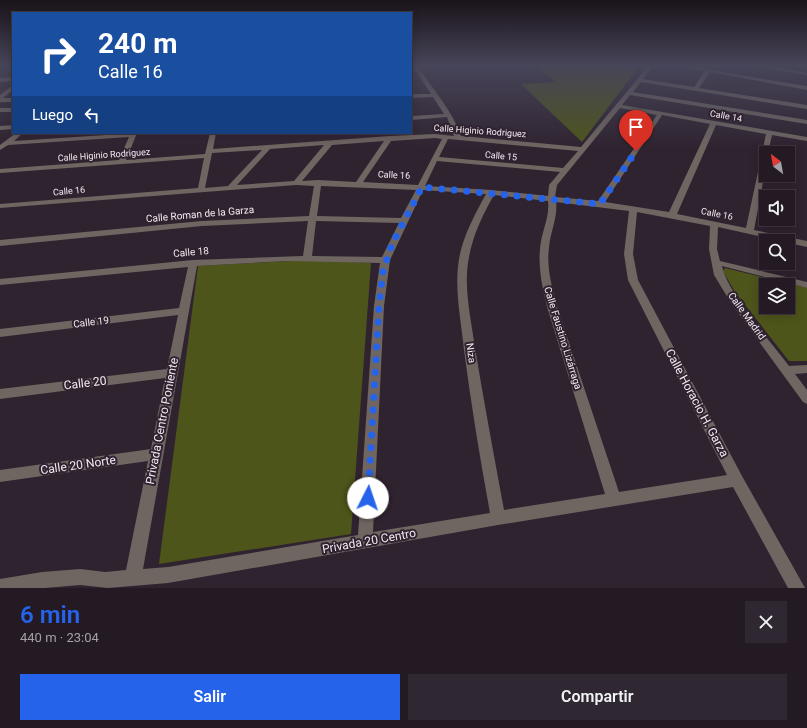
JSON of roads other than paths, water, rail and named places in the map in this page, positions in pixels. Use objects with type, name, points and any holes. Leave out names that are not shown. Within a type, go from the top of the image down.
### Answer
[{"type":"street","points":[[433,92],[456,126],[458,137]]},
{"type":"street","points":[[769,92],[807,106]]},
{"type":"street","points":[[629,93],[807,122]]},
{"type":"street","name":"Calle Faustino Lizárraga","points":[[614,499],[548,290],[544,248],[553,211],[551,188],[564,170],[629,93]]},
{"type":"street","points":[[412,96],[435,95]]},
{"type":"street","points":[[1,97],[12,100]]},
{"type":"street","name":"Calle 14","points":[[618,106],[807,139]]},
{"type":"street","points":[[0,110],[12,110]]},
{"type":"street","points":[[600,204],[661,113]]},
{"type":"street","points":[[412,118],[448,115]]},
{"type":"street","points":[[672,215],[714,123]]},
{"type":"street","points":[[0,128],[12,127]]},
{"type":"street","points":[[750,231],[769,132]]},
{"type":"street","points":[[0,148],[19,134]]},
{"type":"street","points":[[7,143],[134,134],[122,162]]},
{"type":"street","points":[[201,190],[213,134]]},
{"type":"street","points":[[365,542],[379,306],[386,260],[403,221],[422,187],[446,136]]},
{"type":"street","name":"Calle Higinio Rodriguez","points":[[0,171],[122,162],[268,147],[390,138],[446,136],[582,149]]},
{"type":"street","points":[[358,184],[390,138]]},
{"type":"street","points":[[296,183],[330,143]]},
{"type":"street","points":[[230,188],[268,147]]},
{"type":"street","name":"Calle 15","points":[[436,159],[564,170]]},
{"type":"street","points":[[307,257],[318,182]]},
{"type":"street","name":"Calle 16","points":[[0,206],[318,182],[491,192],[600,204],[672,215],[807,244]]},
{"type":"street","name":"Niza","points":[[491,192],[470,234],[464,257],[462,276],[468,338],[484,445],[498,518]]},
{"type":"street","name":"Calle Horacio H. Garza","points":[[634,209],[627,256],[628,268],[633,280],[737,480],[797,588]]},
{"type":"street","name":"Calle Roman de la Garza","points":[[0,243],[214,224],[312,218],[403,221]]},
{"type":"street","name":"Calle Madrid","points":[[714,224],[715,262],[720,275],[735,301],[807,399]]},
{"type":"street","name":"Calle 18","points":[[0,282],[193,263],[307,257],[386,260]]},
{"type":"street","points":[[715,262],[807,285]]},
{"type":"street","name":"Privada Centro Poniente","points":[[133,578],[193,263]]},
{"type":"street","name":"Calle 19","points":[[0,333],[183,311]]},
{"type":"street","points":[[786,370],[807,370]]},
{"type":"street","name":"Calle 20","points":[[0,394],[171,373]]},
{"type":"street","name":"Calle 20 Norte","points":[[0,476],[156,454]]},
{"type":"street","name":"Privada 20 Centro","points":[[0,587],[42,580],[78,583],[168,575],[498,518],[737,480]]}]
